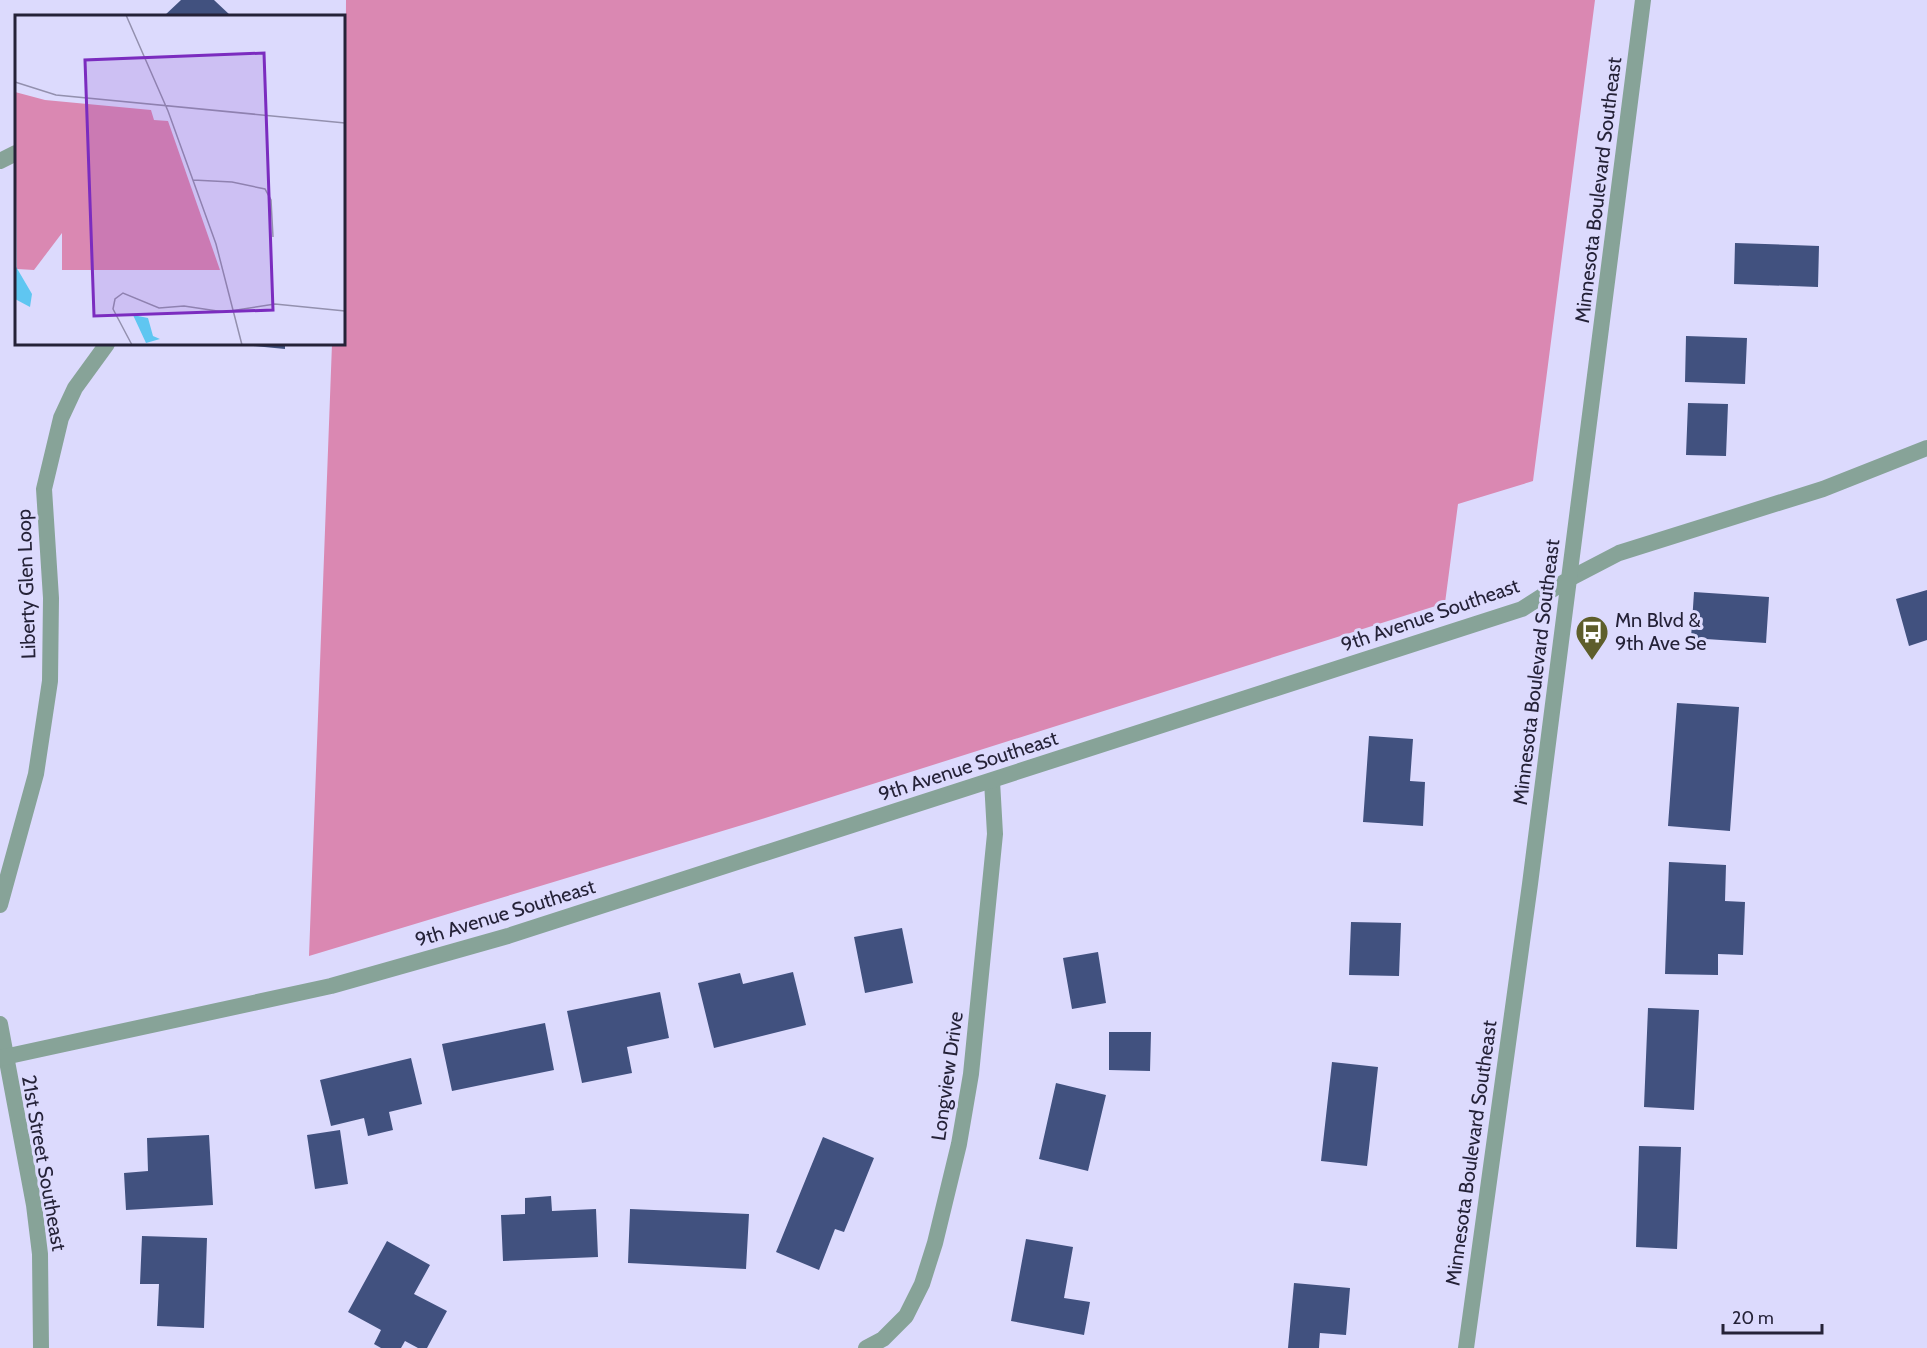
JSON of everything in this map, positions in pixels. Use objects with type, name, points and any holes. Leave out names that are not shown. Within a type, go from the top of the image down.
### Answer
[{"type":"street","name":"Minnesota Boulevard Southeast","points":[[1466,1348],[1569,579],[1643,0]]},
{"type":"street","points":[[0,161],[15,154]]},
{"type":"street","name":"Liberty Glen Loop","points":[[0,905],[36,774],[50,681],[51,598],[44,489],[61,418],[75,388],[106,345]]},
{"type":"street","name":"9th Avenue Southeast","points":[[2,1057],[331,986],[508,936],[1522,609],[1569,579],[1619,553],[1823,489],[1927,448]]},
{"type":"street","name":"Longview Drive","points":[[866,1348],[884,1339],[906,1316],[922,1284],[935,1243],[959,1144],[970,1074],[995,834],[992,781]]},
{"type":"street","points":[[0,1024],[2,1057]]},
{"type":"street","name":"21st Street Southeast","points":[[2,1057],[34,1205],[40,1264],[41,1348]]},
{"type":"shaded area","points":[[346,0],[1595,0],[1533,481],[1458,504],[1445,603],[762,819],[309,956],[332,345],[345,345]]},
{"type":"building","points":[[181,0],[214,0],[230,15],[165,15]]},
{"type":"building","points":[[1735,243],[1819,246],[1818,287],[1734,284]]},
{"type":"building","points":[[1686,336],[1747,338],[1745,384],[1685,382]]},
{"type":"building","points":[[243,345],[285,345],[285,349]]},
{"type":"building","points":[[1688,403],[1728,404],[1726,456],[1686,455]]},
{"type":"building","points":[[1927,590],[1927,640],[1909,646],[1896,599]]},
{"type":"building","points":[[1694,592],[1769,597],[1766,643],[1691,638]]},
{"type":"building","points":[[1677,703],[1739,707],[1730,831],[1668,826]]},
{"type":"building","points":[[1369,736],[1413,739],[1410,781],[1425,782],[1423,826],[1363,822]]},
{"type":"building","points":[[1669,862],[1726,865],[1725,901],[1745,902],[1743,955],[1718,954],[1718,975],[1665,974]]},
{"type":"building","points":[[1351,922],[1401,923],[1399,976],[1349,975]]},
{"type":"building","points":[[902,928],[913,983],[865,993],[854,937]]},
{"type":"building","points":[[1098,952],[1106,1003],[1072,1009],[1063,958]]},
{"type":"building","points":[[793,972],[806,1025],[714,1048],[698,983],[740,973],[743,984]]},
{"type":"building","points":[[660,992],[669,1038],[627,1047],[632,1073],[582,1083],[567,1011]]},
{"type":"building","points":[[1648,1008],[1699,1010],[1694,1110],[1644,1107]]},
{"type":"building","points":[[545,1023],[554,1070],[452,1091],[442,1044]]},
{"type":"building","points":[[1109,1032],[1151,1032],[1150,1071],[1109,1070]]},
{"type":"building","points":[[411,1058],[422,1104],[389,1112],[393,1130],[368,1136],[364,1118],[331,1126],[320,1080]]},
{"type":"building","points":[[1332,1062],[1378,1067],[1367,1166],[1321,1161]]},
{"type":"building","points":[[1056,1083],[1106,1095],[1088,1171],[1039,1159]]},
{"type":"building","points":[[340,1130],[348,1184],[315,1189],[307,1135]]},
{"type":"building","points":[[209,1135],[213,1205],[126,1210],[124,1173],[148,1171],[147,1138]]},
{"type":"building","points":[[823,1137],[874,1158],[844,1232],[835,1229],[819,1270],[776,1252]]},
{"type":"building","points":[[1639,1146],[1681,1147],[1677,1249],[1636,1247]]},
{"type":"building","points":[[551,1196],[552,1211],[596,1209],[598,1257],[503,1261],[501,1215],[525,1214],[525,1198]]},
{"type":"building","points":[[630,1209],[749,1214],[746,1269],[628,1263]]},
{"type":"building","points":[[142,1236],[207,1238],[204,1328],[157,1326],[159,1284],[140,1284]]},
{"type":"building","points":[[1026,1239],[1073,1247],[1064,1298],[1090,1302],[1084,1335],[1011,1321]]},
{"type":"building","points":[[387,1241],[430,1265],[414,1294],[447,1311],[427,1348],[418,1348],[405,1341],[401,1348],[381,1348],[374,1344],[381,1330],[348,1312]]},
{"type":"building","points":[[1294,1283],[1350,1288],[1346,1335],[1320,1333],[1319,1348],[1288,1348]]},
{"type":"place","name":"Mn Blvd & 9th Ave Se","points":[[1592,661]]}]
